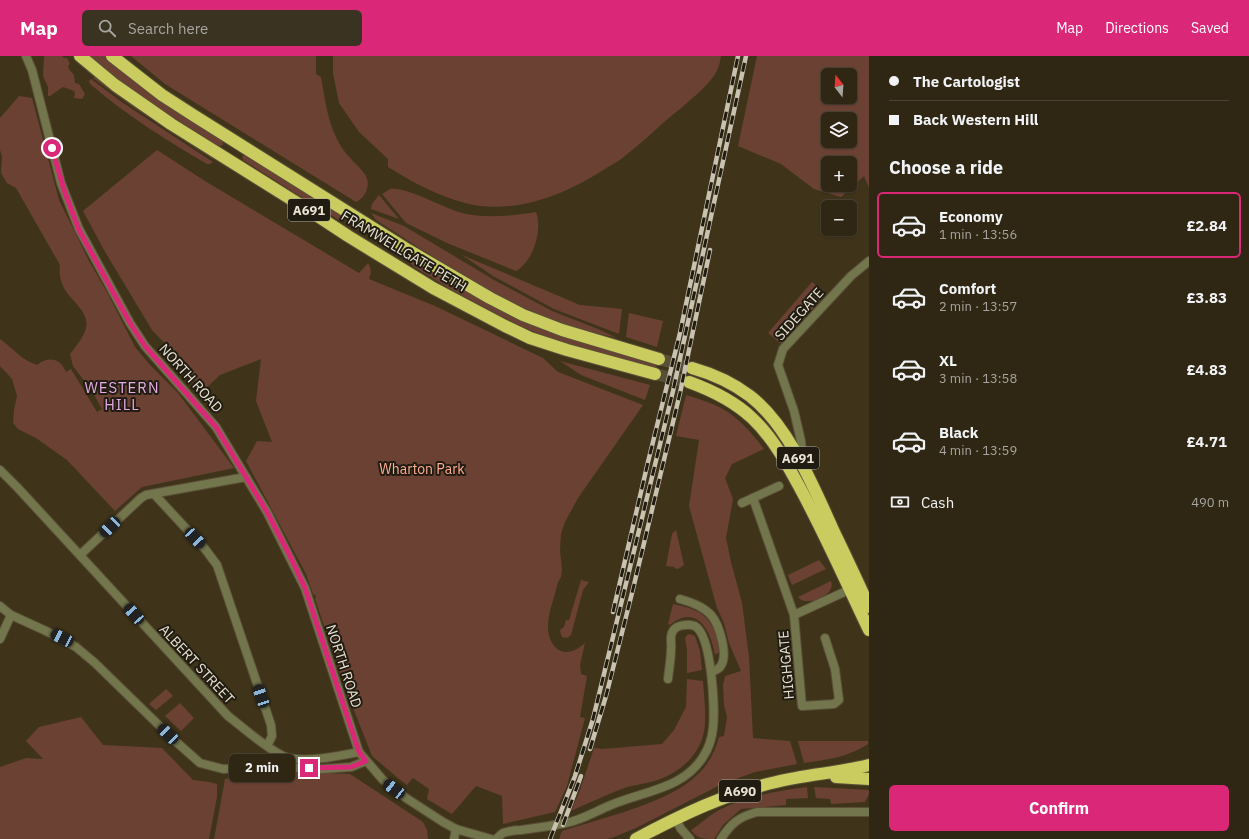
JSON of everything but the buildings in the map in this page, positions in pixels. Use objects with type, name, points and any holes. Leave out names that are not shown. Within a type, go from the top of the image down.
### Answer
[{"type":"highway","name":"FRAMWELLGATE PETH","points":[[80,56],[115,84],[171,124],[433,288],[530,338],[567,350],[656,374]]},
{"type":"highway","name":"FRAMWELLGATE PETH","points":[[112,56],[162,95],[193,115],[408,250],[490,298],[523,315],[562,330],[659,359]]},
{"type":"highway","name":"A691","points":[[692,368],[718,377],[749,396],[761,406],[784,434],[803,467],[855,587],[869,630]]},
{"type":"highway","name":"A691","points":[[689,382],[718,394],[739,407],[751,417],[773,441],[855,587],[869,607]]},
{"type":"highway","name":"A690","points":[[636,839],[716,800],[747,789],[809,775],[869,765]]},
{"type":"highway","name":"A690","points":[[809,775],[869,779]]},
{"type":"highway","name":"A690","points":[[655,839],[676,820]]},
{"type":"street","name":"NORTH ROAD","points":[[26,56],[32,70],[61,183],[79,230],[130,323],[145,346],[216,427],[267,512],[305,588],[359,752],[383,780],[406,798],[456,829],[491,839]]},
{"type":"street","name":"NORTH ROAD","points":[[32,70],[33,56]]},
{"type":"street","name":"SIDEGATE","points":[[803,467],[798,426],[778,365],[783,350],[852,276],[869,261]]},
{"type":"street","name":"ALBERT STREET","points":[[0,470],[228,716],[267,746],[283,756],[292,758],[323,758],[359,752]]},
{"type":"street","points":[[80,555],[141,498],[246,477]]},
{"type":"street","points":[[742,503],[779,486]]},
{"type":"street","points":[[155,495],[205,549],[217,565],[271,725],[272,736],[267,746]]},
{"type":"street","name":"HIGHGATE","points":[[753,498],[794,615],[802,706],[834,704],[839,700],[835,669],[825,638]]},
{"type":"street","name":"HIGHGATE","points":[[794,615],[855,587]]},
{"type":"street","points":[[680,599],[699,605],[711,615],[716,622],[723,642],[722,664],[719,669],[711,672]]},
{"type":"street","points":[[0,606],[11,615],[76,647],[95,662],[173,739],[200,763],[223,769],[270,767],[322,769],[351,767],[366,761]]},
{"type":"street","points":[[0,639],[11,615]]},
{"type":"street","points":[[496,839],[503,833],[512,831],[568,823],[628,798],[670,785],[684,777],[695,768],[703,758],[712,737],[713,703],[711,672],[706,645],[701,633],[694,626],[688,624],[682,625],[672,631],[668,679]]},
{"type":"street","points":[[721,839],[732,824],[740,818],[757,812],[869,812]]},
{"type":"street","points":[[676,820],[681,829],[690,839]]},
{"type":"street","points":[[454,839],[456,829]]},
{"type":"green space","points":[[44,56],[62,56],[67,58],[70,64],[68,66],[69,69],[74,75],[75,83],[79,84],[85,94],[82,99],[74,98],[74,91],[63,87],[48,96],[48,87],[43,76]]},
{"type":"green space","points":[[89,56],[106,56],[162,101],[221,140],[223,145],[219,146],[152,104],[104,69]]},
{"type":"green space","points":[[131,56],[316,56],[316,74],[321,77],[327,109],[334,132],[339,143],[349,157],[363,172],[368,182],[364,196],[356,202],[165,84]]},
{"type":"green space","points":[[333,56],[721,56],[715,74],[709,82],[694,97],[622,158],[592,177],[558,194],[540,200],[503,207],[465,203],[445,197],[406,178],[388,167],[388,159],[359,132],[339,103],[333,73]]},
{"type":"green space","points":[[757,56],[869,56],[869,188],[864,176],[857,182],[857,156],[821,156],[821,191],[814,189],[781,164],[738,146]]},
{"type":"green space","points":[[95,77],[212,156],[213,159],[136,109],[93,78]]},
{"type":"green space","points":[[91,79],[123,103],[213,162],[207,164],[147,127],[90,84],[89,81]]},
{"type":"green space","points":[[19,96],[32,98],[59,200],[89,261],[135,347],[150,365],[178,393],[234,468],[142,487],[115,511],[67,460],[36,438],[18,429],[13,423],[17,396],[12,379],[0,366],[0,339],[31,363],[37,365],[46,360],[54,360],[64,367],[66,372],[71,369],[97,412],[102,409],[92,391],[73,366],[70,354],[84,335],[86,328],[85,317],[79,306],[64,288],[60,277],[60,265],[16,188],[7,183],[1,173],[2,156],[0,150],[0,118]]},
{"type":"green space","name":"Wharton Park","points":[[157,150],[205,181],[359,273],[368,263],[371,271],[369,279],[435,306],[543,358],[558,372],[643,405],[578,498],[565,522],[561,534],[560,550],[562,570],[550,610],[548,632],[554,646],[562,651],[567,652],[574,650],[585,643],[580,665],[581,674],[587,676],[580,717],[585,718],[567,786],[555,812],[503,824],[502,796],[476,786],[452,814],[427,799],[429,789],[413,778],[407,785],[372,756],[346,690],[348,685],[343,682],[315,599],[316,596],[313,594],[306,574],[246,461],[257,441],[272,442],[256,401],[261,359],[220,375],[202,392],[181,360],[152,330],[104,250],[83,211]]},
{"type":"green space","points":[[245,155],[317,198],[312,204],[243,160],[242,156]]},
{"type":"green space","points":[[390,189],[406,191],[466,214],[501,216],[536,212],[538,227],[532,253],[522,267],[516,271],[447,243],[406,223],[382,194]]},
{"type":"green space","points":[[824,192],[846,192],[841,197]]},
{"type":"green space","points":[[379,195],[399,219],[371,209],[372,204]]},
{"type":"green space","points":[[320,201],[345,217],[345,220],[342,222],[316,206]]},
{"type":"green space","points":[[371,213],[404,226],[494,280],[552,311],[617,338],[567,325],[518,305],[445,264],[376,220]]},
{"type":"green space","points":[[401,252],[487,302],[533,326],[599,348],[657,363],[656,368],[555,340],[522,327],[452,290],[414,267]]},
{"type":"green space","points":[[462,255],[580,305],[622,309],[619,334],[554,309],[493,276]]},
{"type":"green space","points":[[812,282],[826,294],[781,344],[768,333]]},
{"type":"green space","points":[[629,313],[663,321],[657,347],[626,337]]},
{"type":"green space","points":[[560,361],[650,385],[645,400],[581,375]]},
{"type":"green space","points":[[686,395],[712,404],[730,413],[748,430],[764,449],[732,464],[725,478],[733,499],[726,538],[742,603],[749,657],[753,738],[790,741],[797,764],[755,772],[722,784],[636,828],[614,837],[607,839],[559,839],[562,831],[653,801],[686,784],[705,766],[719,737],[724,736],[727,717],[724,705],[723,685],[725,676],[741,671],[729,643],[724,623],[717,608],[689,506],[699,440],[676,436]]},
{"type":"green space","points":[[676,530],[684,565],[678,569],[674,568],[675,567],[666,566],[672,534]]},
{"type":"green space","points":[[819,560],[826,569],[792,585],[788,575]]},
{"type":"green space","points":[[581,580],[589,582],[583,590],[571,635],[567,638],[562,637],[560,630],[564,627],[566,620],[569,620]]},
{"type":"green space","points":[[831,581],[832,586],[830,591],[820,598],[807,601],[798,597]]},
{"type":"green space","points":[[673,604],[693,609],[706,618],[714,631],[719,652],[715,655],[706,629],[695,618],[688,617],[680,619],[670,625],[668,624]]},
{"type":"green space","points":[[690,634],[695,636],[700,651],[702,670],[687,673],[687,650],[685,638]]},
{"type":"green space","points":[[687,679],[703,681],[705,726],[702,739],[694,755],[682,767],[667,776],[651,782],[627,787],[571,811],[580,790],[594,748],[602,749],[662,744],[674,730],[686,707]]},
{"type":"green space","points":[[166,689],[173,696],[156,710],[149,704]]},
{"type":"green space","points":[[180,703],[194,718],[181,731],[165,716]]},
{"type":"green space","points":[[81,717],[103,745],[162,748],[193,780],[217,784],[217,797],[209,839],[0,839],[0,767],[26,758],[43,759],[26,741],[39,727]]},
{"type":"green space","points":[[798,741],[868,741],[868,744],[845,755],[804,763]]},
{"type":"green space","points":[[272,771],[350,774],[423,822],[427,830],[428,839],[214,839],[225,779],[251,772]]},
{"type":"green space","points":[[807,787],[808,798],[786,799],[786,805],[741,809],[723,825],[714,839],[701,838],[691,830],[724,807],[747,799],[783,790]]},
{"type":"green space","points":[[814,787],[869,790],[869,794],[865,802],[831,804],[830,799],[816,798]]},
{"type":"tunnel","points":[[659,359],[692,368]]},
{"type":"tunnel","points":[[655,374],[689,382]]},
{"type":"railway","points":[[613,612],[680,333],[738,56]]},
{"type":"railway","points":[[550,839],[575,776],[593,719],[673,391],[746,56]]},
{"type":"railway","points":[[590,749],[606,696],[633,589],[680,393],[710,250]]},
{"type":"railway","points":[[563,825],[581,776]]},
{"type":"district","name":"WESTERN HILL","points":[[122,396]]},
{"type":"route","points":[[52,148],[64,190],[79,230],[130,323],[145,346],[216,427],[267,512],[305,588],[359,752],[366,761],[351,767],[322,769],[309,768]]}]
